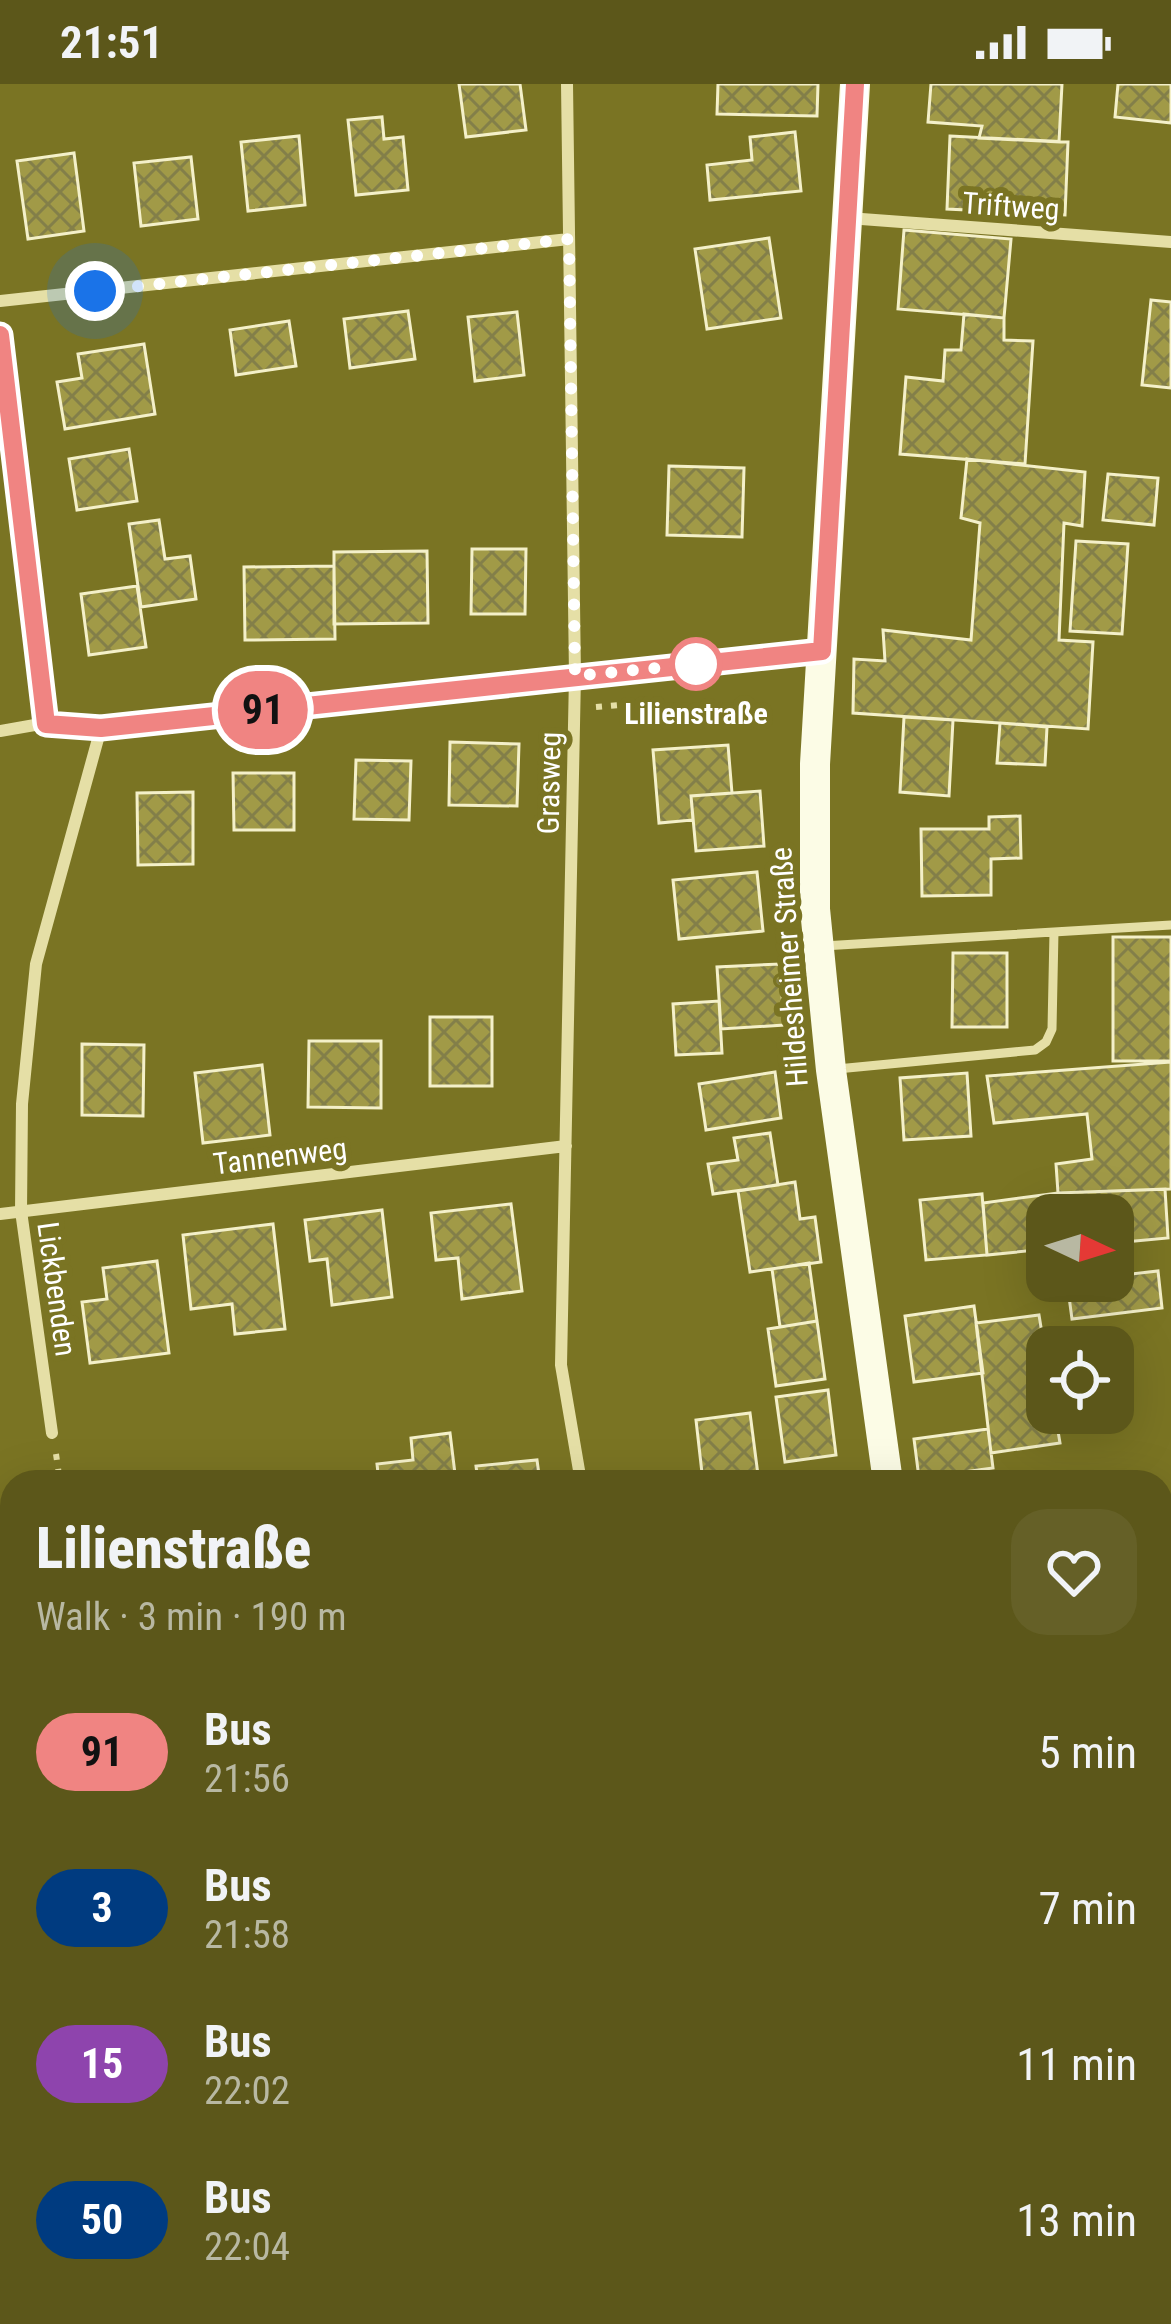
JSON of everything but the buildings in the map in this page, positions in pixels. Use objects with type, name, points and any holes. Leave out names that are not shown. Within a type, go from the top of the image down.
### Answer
[{"type":"main road","name":"Hildesheimer Straße","points":[[854,84],[815,764],[814,909],[831,1070],[886,1470]]},
{"type":"street","name":"Grasweg","points":[[567,84],[575,676],[561,1365],[579,1470]]},
{"type":"street","name":"Triftweg","points":[[847,218],[1171,242]]},
{"type":"street","points":[[0,301],[569,239]]},
{"type":"street","points":[[0,335],[46,724]]},
{"type":"street","points":[[0,731],[46,724],[101,728],[822,651]]},
{"type":"street","name":"Lickbenden","points":[[52,1433],[22,1211],[22,1104],[36,964],[101,728]]},
{"type":"street","name":"Tannenweg","points":[[0,1214],[566,1146]]},
{"type":"lane","points":[[818,946],[1171,925]]},
{"type":"lane","points":[[831,1070],[1034,1050],[1046,1042],[1052,1029],[1054,932]]},
{"type":"bus line","name":"91","points":[[0,335],[46,724],[101,728],[822,651],[855,84]]},
{"type":"place","name":"Lilienstraße","points":[[696,664]]},
{"type":"route","points":[[95,291],[569,239],[575,676],[696,664]]}]
